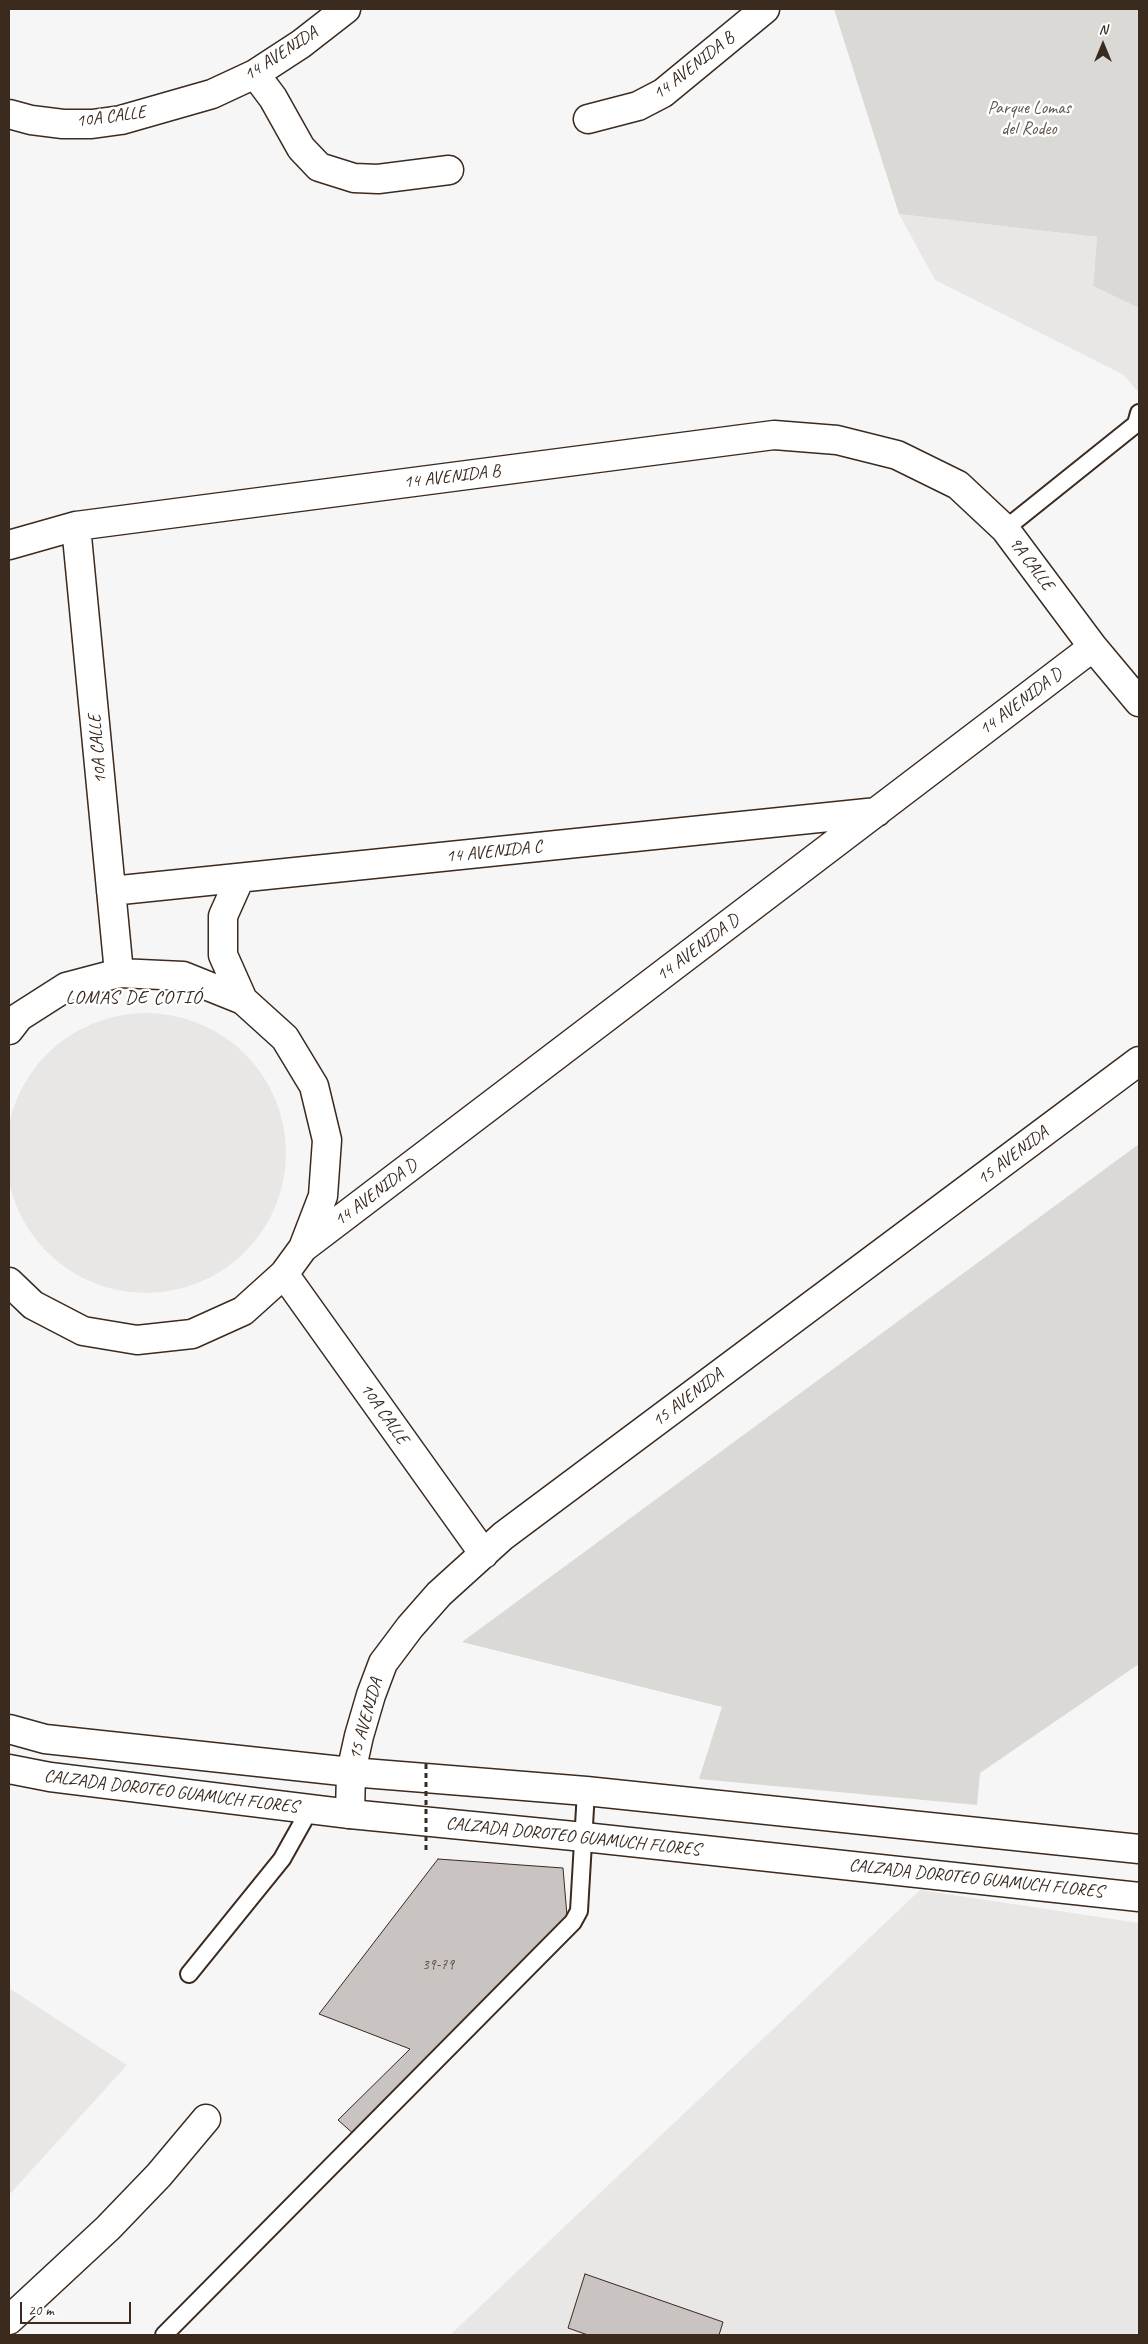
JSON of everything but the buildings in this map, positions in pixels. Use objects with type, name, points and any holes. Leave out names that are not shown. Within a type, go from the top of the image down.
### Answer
[{"type":"street","name":"14 AVENIDA","points":[[212,94],[255,74],[301,44],[346,9]]},
{"type":"street","name":"14 AVENIDA B","points":[[588,119],[638,106],[663,94],[766,9]]},
{"type":"street","points":[[255,74],[272,98],[301,148],[319,167],[354,178],[378,180],[449,170]]},
{"type":"street","name":"10A CALLE","points":[[9,114],[31,120],[63,124],[92,124],[121,120],[212,94]]},
{"type":"street","name":"14 AVENIDA B","points":[[9,545],[76,526],[774,435],[837,440],[897,455]]},
{"type":"street","name":"9A CALLE","points":[[897,455],[958,484],[1005,529],[1093,647],[1139,702]]},
{"type":"street","name":"10A CALLE","points":[[76,526],[119,973]]},
{"type":"street","name":"14 AVENIDA D","points":[[303,1248],[1093,647]]},
{"type":"street","name":"14 AVENIDA C","points":[[111,891],[877,812]]},
{"type":"street","points":[[240,878],[223,916],[223,955],[243,1000]]},
{"type":"street","points":[[9,1030],[19,1018],[66,987],[119,973],[183,976],[243,1000],[285,1038],[314,1086],[328,1140],[323,1196],[303,1248],[284,1274],[243,1311],[201,1330],[192,1334],[137,1340],[83,1330],[33,1305],[9,1282]]},
{"type":"street","name":"15 AVENIDA","points":[[350,1814],[351,1772],[370,1695],[383,1663],[439,1594],[503,1536],[1139,1062]]},
{"type":"street","name":"10A CALLE","points":[[284,1274],[484,1554]]},
{"type":"street","name":"CALZADA DOROTEO GUAMUCH FLORES","points":[[9,1729],[45,1739],[351,1772],[586,1791],[1139,1849]]},
{"type":"street","name":"CALZADA DOROTEO GUAMUCH FLORES","points":[[9,1769],[50,1777],[350,1814],[584,1837],[1139,1897]]},
{"type":"street","points":[[9,2320],[108,2228],[159,2175],[206,2120]]},
{"type":"lane","points":[[1005,529],[1138,422]]},
{"type":"lane","points":[[164,2335],[573,1922],[578,1911],[586,1791]]},
{"type":"lane","points":[[189,1974],[282,1858],[310,1809]]},
{"type":"path","points":[[426,1764],[426,1854]]},
{"type":"shaded area","points":[[899,214],[1097,237],[1093,286],[1139,308],[1139,393],[1124,375],[935,280]]},
{"type":"shaded area","points":[[146,1013],[173,1016],[200,1024],[224,1037],[245,1054],[270,1087],[275,1099],[283,1126],[286,1153],[283,1180],[275,1207],[262,1231],[245,1252],[212,1277],[200,1282],[173,1290],[146,1293],[119,1290],[92,1282],[68,1269],[47,1252],[22,1219],[17,1207],[9,1180],[6,1153],[9,1126],[17,1099],[30,1075],[47,1054],[80,1029],[92,1024],[119,1016]]},
{"type":"shaded area","points":[[920,1890],[1139,1923],[1139,2335],[450,2335]]},
{"type":"shaded area","points":[[9,1988],[127,2065],[9,2195]]},
{"type":"green space","name":"Parque Lomas del Rodeo","points":[[834,9],[1139,9],[1139,308],[1093,286],[1097,237],[899,214]]},
{"type":"green space","points":[[1139,1144],[1139,1664],[980,1773],[977,1805],[699,1779],[722,1707],[462,1642]]},
{"type":"district","name":"LOMAS DE COTIÓ","points":[[134,998]]}]
